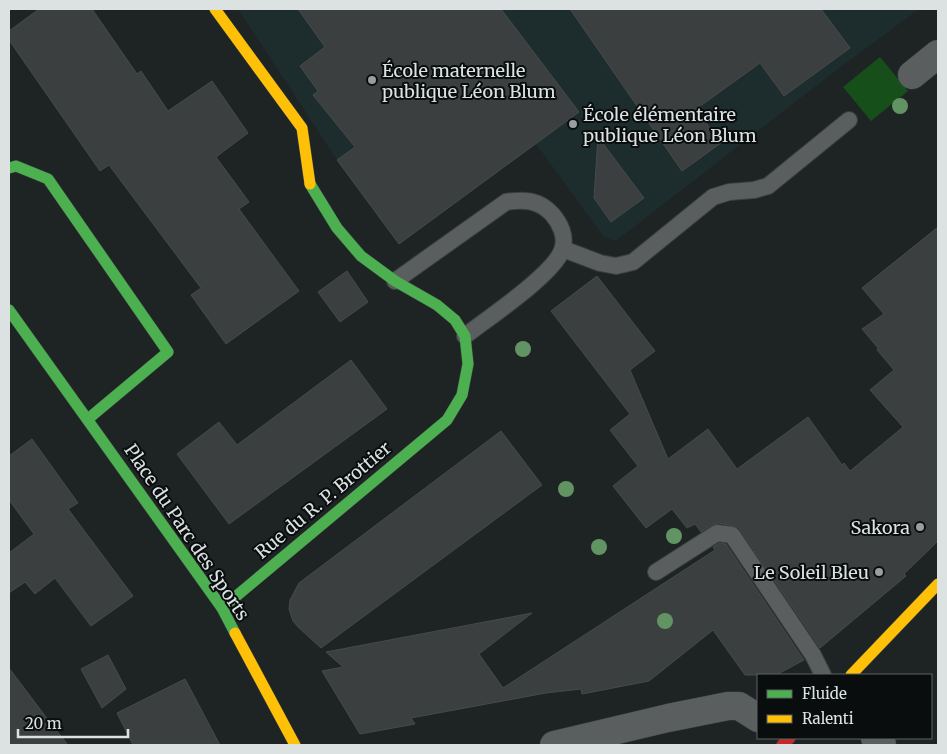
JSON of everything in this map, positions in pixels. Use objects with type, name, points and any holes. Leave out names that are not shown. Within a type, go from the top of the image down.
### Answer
[{"type":"street","points":[[215,9],[302,128],[310,186],[337,228],[361,256],[395,282],[437,305],[455,320],[465,336]]},
{"type":"street","points":[[912,75],[938,54]]},
{"type":"street","points":[[9,168],[16,166],[48,179],[168,352],[88,420]]},
{"type":"street","name":"Place du Parc des Sports","points":[[9,310],[222,608],[295,745]]},
{"type":"street","name":"Rue du R. P. Brottier","points":[[222,608],[447,420],[462,395],[468,364],[465,336]]},
{"type":"street","points":[[852,674],[938,584]]},
{"type":"street","points":[[554,745],[728,706],[739,706],[757,717]]},
{"type":"lane","points":[[563,249],[600,263],[616,266],[633,262],[713,198],[729,192],[754,190],[768,186],[849,120]]},
{"type":"lane","points":[[395,282],[506,202],[522,200],[537,203],[552,214],[563,231],[563,249],[549,270],[465,336]]},
{"type":"lane","points":[[656,572],[717,533],[732,535],[813,655],[822,674]]},
{"type":"shaded area","name":"École élémentaire publique Léon Blum","points":[[238,9],[919,9],[838,69],[617,240],[604,237],[536,144],[399,244],[337,160]]},
{"type":"green space","points":[[880,57],[908,91],[871,121],[843,87]]},
{"type":"building","points":[[39,9],[92,9],[137,74],[141,71],[168,111],[212,81],[248,133],[216,157],[249,202],[239,209],[299,291],[226,344],[191,295],[201,288],[109,165],[100,171],[9,40],[9,31]]},
{"type":"building","points":[[298,9],[501,9],[579,112],[399,244],[337,160],[355,147],[313,95],[318,91],[300,66],[325,47]]},
{"type":"building","points":[[570,9],[821,9],[850,48],[784,96],[760,63],[696,109],[721,143],[682,171]]},
{"type":"building","points":[[598,137],[644,198],[611,222],[594,198]]},
{"type":"building","points":[[938,227],[938,541],[904,574],[906,576],[820,648],[738,527],[718,523],[701,532],[695,524],[687,528],[672,509],[646,528],[613,486],[638,466],[610,430],[630,414],[551,311],[597,276],[655,351],[630,370],[668,459],[708,429],[737,469],[808,417],[842,465],[844,463],[850,471],[903,427],[870,390],[894,370],[862,329],[884,314],[862,288]]},
{"type":"building","points":[[347,271],[368,302],[340,322],[318,292]]},
{"type":"building","points":[[351,360],[387,409],[229,524],[177,454],[219,422],[237,445]]},
{"type":"building","points":[[501,431],[542,485],[321,648],[298,627],[293,621],[289,609],[290,600],[299,583]]},
{"type":"building","points":[[32,439],[78,503],[68,509],[133,596],[91,626],[55,578],[35,594],[25,582],[9,593],[9,553],[34,534],[9,500],[9,456]]},
{"type":"building","points":[[719,543],[726,544],[804,660],[778,674],[745,675],[713,630],[649,681],[582,694],[581,689],[546,693],[411,718],[415,724],[360,734],[322,671],[343,667],[326,652],[532,613],[479,654],[503,688],[715,550],[713,547]]},
{"type":"building","points":[[108,655],[126,689],[102,708],[81,669]]},
{"type":"building","points":[[9,668],[49,721],[68,745],[9,745]]},
{"type":"building","points":[[185,679],[220,745],[133,745],[117,713]]},
{"type":"traffic: fast","points":[[9,168],[16,166],[48,179],[168,352],[88,419]]},
{"type":"traffic: fast","points":[[222,608],[447,420],[462,395],[468,364],[465,336],[455,320],[437,305],[395,281],[361,256],[337,228],[310,184]]},
{"type":"traffic: fast","points":[[9,310],[222,608],[235,633]]},
{"type":"traffic: slow","points":[[215,9],[302,128],[310,184]]},
{"type":"traffic: slow","points":[[852,674],[938,584]]},
{"type":"traffic: slow","points":[[235,633],[295,745]]},
{"type":"traffic: jam","points":[[782,745],[789,739]]},
{"type":"place","name":"École maternelle publique Léon Blum","points":[[372,80]]},
{"type":"place","name":"École élémentaire publique Léon Blum","points":[[573,124]]},
{"type":"place","name":"Sakora","points":[[920,527]]},
{"type":"place","name":"Le Soleil Bleu","points":[[879,572]]}]
